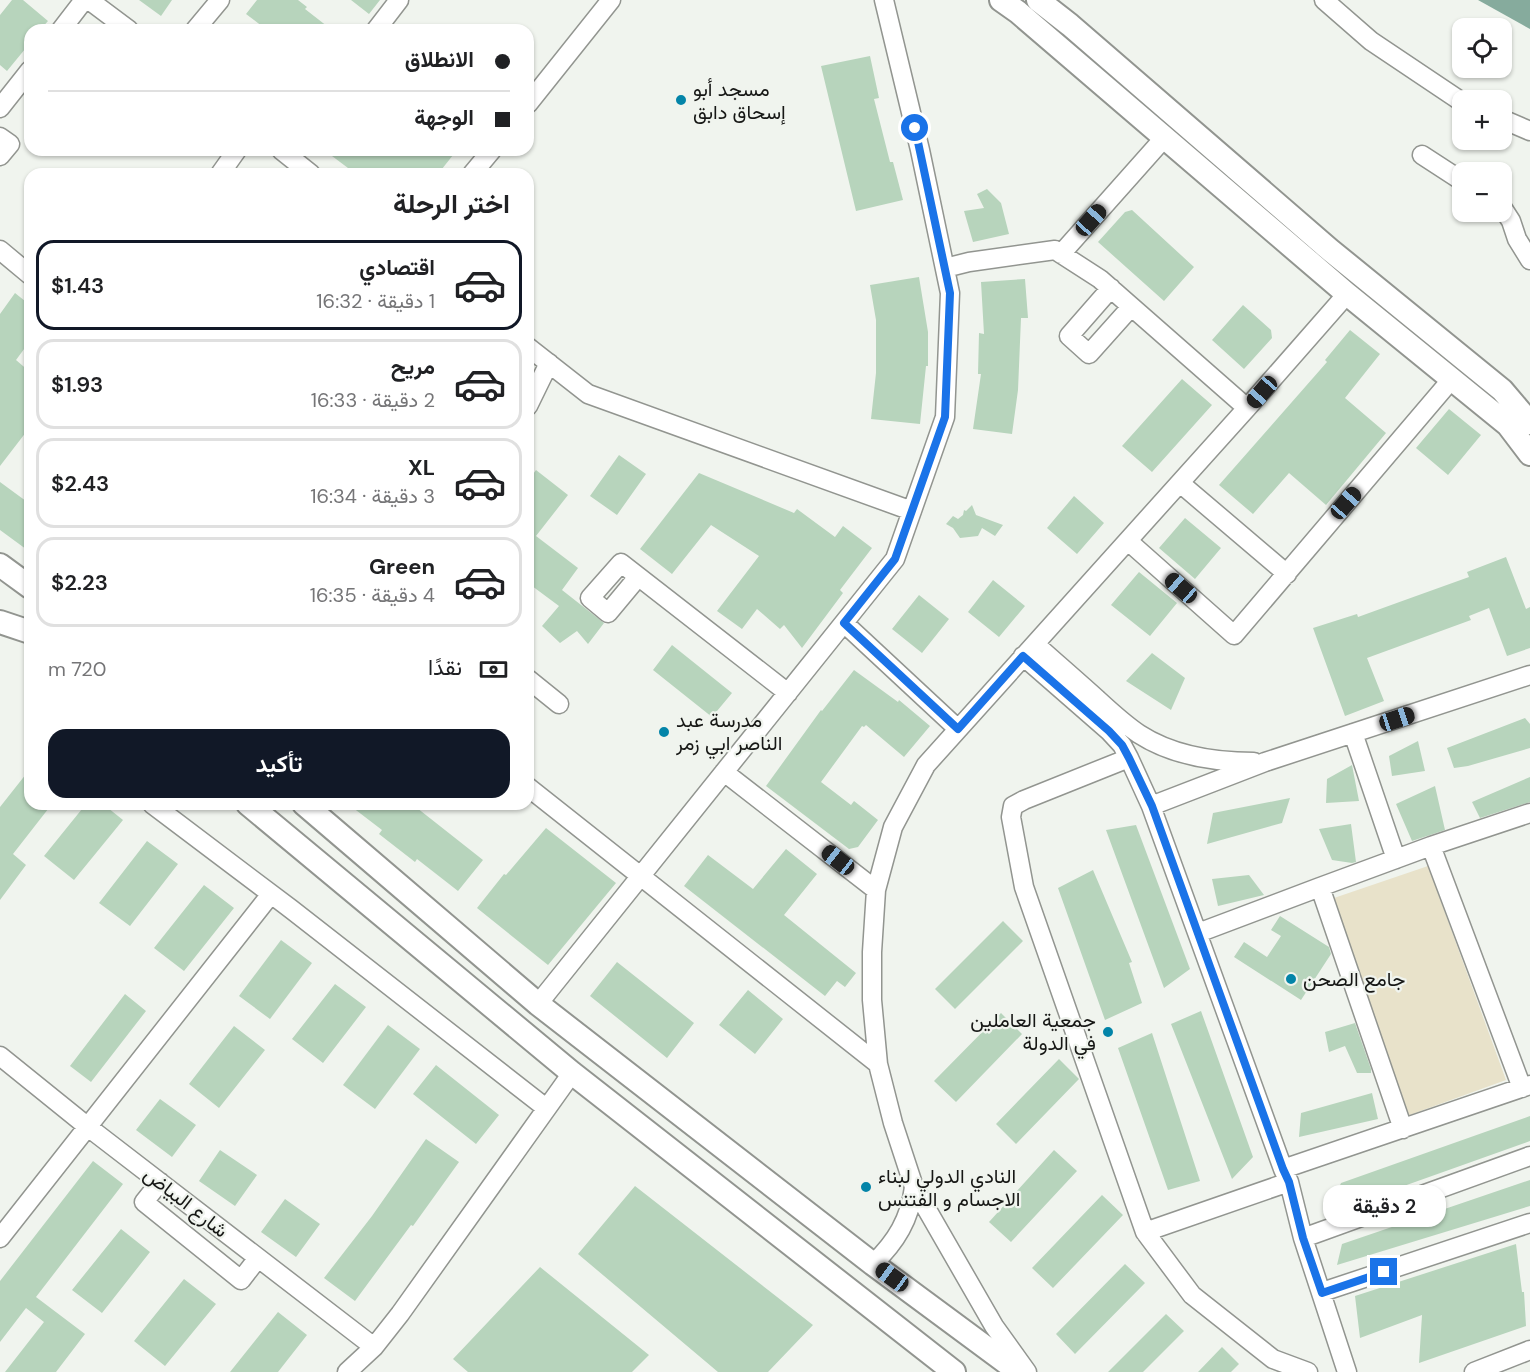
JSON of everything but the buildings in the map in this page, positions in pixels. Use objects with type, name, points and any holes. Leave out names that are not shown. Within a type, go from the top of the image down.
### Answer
[{"type":"main road","points":[[1001,0],[1166,137],[1347,294],[1508,424],[1530,454]]},
{"type":"main road","points":[[1038,0],[1070,25],[1330,250],[1502,390],[1530,423]]},
{"type":"main road","points":[[0,565],[24,583]]},
{"type":"main road","points":[[0,622],[24,630]]},
{"type":"main road","points":[[256,810],[572,1073],[954,1372]]},
{"type":"main road","points":[[311,810],[538,1004],[873,1264],[1019,1372]]},
{"type":"street","points":[[66,24],[84,0]]},
{"type":"street","points":[[89,0],[121,24]]},
{"type":"street","points":[[200,24],[220,0]]},
{"type":"street","points":[[381,24],[399,0]]},
{"type":"street","points":[[534,96],[611,0]]},
{"type":"street","points":[[538,1004],[895,559],[945,417],[950,293],[920,150],[884,0]]},
{"type":"street","points":[[1324,0],[1371,41],[1452,95]]},
{"type":"street","points":[[0,108],[24,78]]},
{"type":"street","points":[[1512,123],[1530,131]]},
{"type":"street","points":[[0,137],[10,144],[0,156]]},
{"type":"street","points":[[1061,254],[1166,137]]},
{"type":"street","points":[[1422,155],[1452,174]]},
{"type":"street","points":[[289,156],[304,168]]},
{"type":"street","points":[[477,168],[487,156]]},
{"type":"street","points":[[1511,222],[1517,239],[1530,260]]},
{"type":"street","points":[[0,250],[24,270]]},
{"type":"street","points":[[945,268],[969,262],[1055,250],[1111,288],[1247,408]]},
{"type":"street","points":[[1111,288],[1069,336],[1089,354],[1131,307]]},
{"type":"street","points":[[1027,1372],[994,1326],[914,1187],[893,1123],[878,1064],[872,1000],[872,952],[876,890],[893,827],[926,765],[1347,294]]},
{"type":"street","points":[[534,352],[588,394],[912,511]]},
{"type":"street","points":[[534,394],[549,363]]},
{"type":"street","points":[[1128,541],[1234,635],[1451,380]]},
{"type":"street","points":[[1179,483],[1287,574]]},
{"type":"street","points":[[638,577],[608,613],[590,598],[621,563],[788,693]]},
{"type":"street","points":[[844,623],[958,729]]},
{"type":"street","points":[[1029,650],[1122,745],[1152,806],[1286,1176],[1303,1238],[1347,1372]]},
{"type":"street","points":[[1029,650],[1140,734],[1162,746],[1210,760],[1265,762]]},
{"type":"street","points":[[1152,806],[1265,762],[1530,677]]},
{"type":"street","points":[[534,685],[559,704]]},
{"type":"street","points":[[1353,733],[1396,859]]},
{"type":"street","points":[[1129,758],[1013,806],[1011,817],[1024,887],[1144,1232],[1192,1295],[1273,1359],[1308,1372]]},
{"type":"street","points":[[724,772],[876,890]]},
{"type":"street","points":[[534,792],[878,1064]]},
{"type":"street","points":[[160,810],[546,1108]]},
{"type":"street","points":[[1197,933],[1431,846],[1530,813]]},
{"type":"street","points":[[1144,1232],[1402,1129],[1526,1087],[1431,846]]},
{"type":"street","points":[[1320,887],[1402,1129]]},
{"type":"street","points":[[0,1238],[271,894]]},
{"type":"street","name":"شارع البياض","points":[[0,1056],[88,1128],[374,1347]]},
{"type":"street","points":[[347,1372],[374,1347],[447,1251],[572,1073]]},
{"type":"street","points":[[1303,1238],[1530,1156]]},
{"type":"street","points":[[160,1182],[144,1202],[241,1280],[258,1258]]},
{"type":"street","points":[[873,1264],[892,1244],[905,1223],[913,1199],[914,1187]]},
{"type":"street","points":[[1322,1293],[1530,1223]]},
{"type":"street","points":[[1474,1372],[1530,1350]]},
{"type":"shaded area","points":[[1478,0],[1530,0],[1530,29]]},
{"type":"shaded area","points":[[1428,866],[1506,1080],[1404,1117],[1334,898]]},
{"type":"place","name":"مسجد أبو إسحاق دابق","points":[[681,100]]},
{"type":"place","name":"مدرسة عبد الناصر ابي زمر","points":[[664,732]]},
{"type":"place","name":"جامع الصحن","points":[[1291,979]]},
{"type":"place","name":"جمعية العاملين في الدولة","points":[[1108,1032]]},
{"type":"place","name":"النادي الدولي لبناء الاجسام و الفتنس","points":[[866,1187]]},
{"type":"route","points":[[915,128],[950,293],[945,417],[895,559],[844,623],[958,729],[1023,656],[1122,745],[1152,806],[1289,1182],[1303,1238],[1322,1293],[1384,1272]]}]
